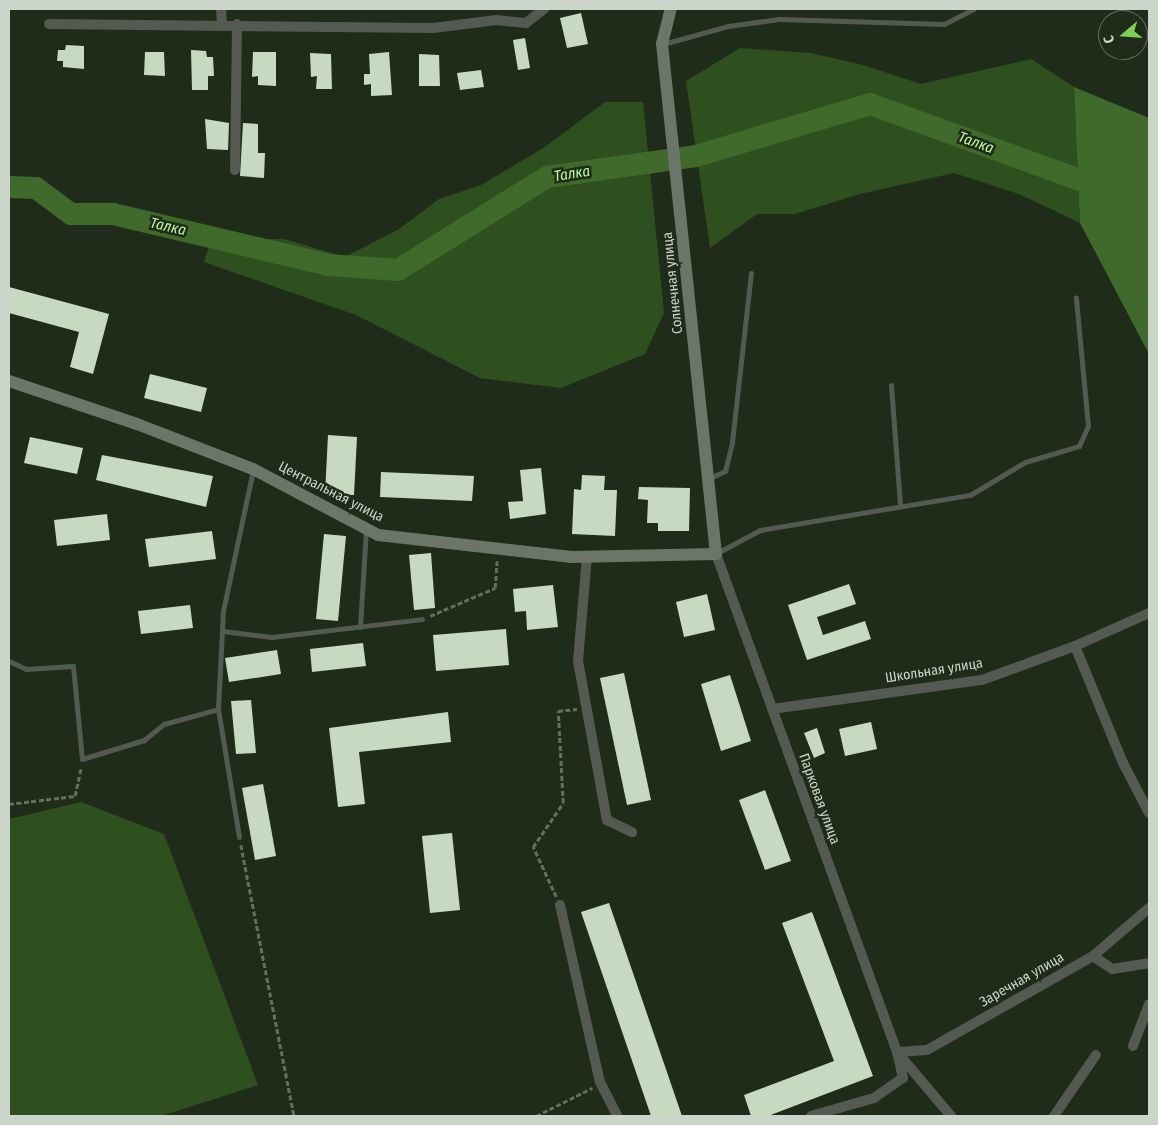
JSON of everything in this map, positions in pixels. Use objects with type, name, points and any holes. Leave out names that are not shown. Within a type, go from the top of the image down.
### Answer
[{"type":"street","points":[[220,9],[222,24]]},
{"type":"street","points":[[49,24],[236,24],[433,28],[496,20],[526,22],[544,9]]},
{"type":"street","name":"Солнечная улица","points":[[671,9],[662,44],[710,478],[716,554]]},
{"type":"street","points":[[235,170],[236,24]]},
{"type":"street","name":"Центральная улица","points":[[9,381],[137,424],[253,469],[378,535],[498,550],[587,556],[716,554]]},
{"type":"street","name":"Парковая улица","points":[[716,554],[897,1052],[903,1078],[874,1098],[811,1116]]},
{"type":"street","points":[[587,556],[578,660],[607,820],[632,832]]},
{"type":"street","name":"Школьная улица","points":[[772,709],[982,680],[1075,646],[1149,613]]},
{"type":"street","points":[[1075,646],[1123,763],[1149,813]]},
{"type":"street","points":[[560,905],[600,1082],[617,1116]]},
{"type":"street","name":"Заречная улица","points":[[897,1052],[928,1050],[1093,956],[1149,908]]},
{"type":"street","points":[[1093,956],[1112,969],[1149,963]]},
{"type":"street","points":[[1133,1046],[1149,1004]]},
{"type":"street","name":"Парковая улица","points":[[897,1052],[951,1116]]},
{"type":"street","points":[[1054,1116],[1096,1055]]},
{"type":"lane","points":[[662,44],[728,26],[779,18],[944,24],[973,9]]},
{"type":"lane","points":[[710,478],[725,472],[732,442],[751,273]]},
{"type":"lane","points":[[716,554],[760,530],[970,495],[1025,462],[1079,446],[1088,426],[1076,298]]},
{"type":"lane","points":[[892,385],[900,506]]},
{"type":"lane","points":[[239,837],[218,709],[222,631],[253,469]]},
{"type":"lane","points":[[360,627],[366,528]]},
{"type":"lane","points":[[222,631],[272,637],[422,619]]},
{"type":"lane","points":[[9,661],[26,669],[73,666],[82,759],[144,740],[164,724],[218,709]]},
{"type":"path","points":[[422,619],[495,588],[498,550]]},
{"type":"path","points":[[560,905],[533,847],[563,803],[558,711],[578,709],[578,699]]},
{"type":"path","points":[[9,804],[75,796],[82,759]]},
{"type":"path","points":[[239,837],[294,1116]]},
{"type":"path","points":[[536,1116],[600,1082]]},
{"type":"path","points":[[250,1116],[260,1116]]},
{"type":"path","points":[[356,1116],[374,1116]]},
{"type":"shaded area","points":[[740,48],[811,53],[863,65],[921,84],[1031,59],[1074,87],[1080,223],[1019,194],[954,173],[860,194],[795,214],[757,214],[710,248],[686,81]]},
{"type":"shaded area","points":[[1074,87],[1149,118],[1149,354],[1080,223]]},
{"type":"shaded area","points":[[605,102],[643,102],[664,313],[645,354],[561,388],[480,378],[356,315],[204,262],[211,239],[284,239],[345,257],[399,229],[439,199],[481,185],[545,147]]},
{"type":"shaded area","points":[[81,802],[164,834],[258,1085],[161,1116],[9,1116],[9,819]]},
{"type":"building","points":[[581,13],[588,44],[567,48],[560,18]]},
{"type":"building","points":[[525,38],[530,68],[518,70],[513,40]]},
{"type":"building","points":[[66,45],[84,46],[84,69],[63,67],[63,61],[57,61],[58,50],[65,50]]},
{"type":"building","points":[[191,50],[206,51],[207,57],[213,57],[214,76],[208,76],[208,90],[192,90]]},
{"type":"building","points":[[145,52],[164,52],[165,76],[144,75]]},
{"type":"building","points":[[253,52],[276,52],[276,86],[258,85],[258,76],[252,77]]},
{"type":"building","points":[[389,52],[392,95],[371,96],[371,84],[364,85],[364,74],[370,74],[369,54]]},
{"type":"building","points":[[310,53],[331,54],[332,89],[316,89],[317,76],[311,77]]},
{"type":"building","points":[[419,54],[439,55],[440,86],[419,86]]},
{"type":"building","points":[[481,70],[484,87],[460,90],[457,73]]},
{"type":"building","points":[[205,119],[229,123],[228,150],[207,149]]},
{"type":"building","points":[[243,123],[258,124],[258,153],[265,153],[264,178],[240,176]]},
{"type":"building","points":[[9,287],[109,314],[93,374],[70,367],[79,332],[9,313]]},
{"type":"building","points":[[150,374],[207,388],[201,412],[144,398]]},
{"type":"building","points":[[328,435],[357,437],[354,495],[325,494]]},
{"type":"building","points":[[30,437],[83,448],[77,474],[24,463]]},
{"type":"building","points":[[102,455],[213,476],[206,507],[96,480]]},
{"type":"building","points":[[541,468],[546,514],[510,519],[508,502],[523,501],[520,470]]},
{"type":"building","points":[[381,472],[474,476],[472,501],[380,497]]},
{"type":"building","points":[[582,475],[605,476],[604,490],[617,490],[615,536],[572,534],[574,489],[581,490]]},
{"type":"building","points":[[639,487],[690,488],[689,531],[658,531],[658,523],[647,523],[648,500],[638,499]]},
{"type":"building","points":[[107,514],[110,540],[57,546],[54,520]]},
{"type":"building","points":[[212,531],[216,559],[149,567],[145,539]]},
{"type":"building","points":[[324,534],[346,536],[338,621],[316,619]]},
{"type":"building","points":[[431,553],[435,608],[414,610],[409,555]]},
{"type":"building","points":[[849,584],[856,604],[817,617],[823,635],[865,621],[871,639],[807,660],[788,605]]},
{"type":"building","points":[[553,585],[558,627],[527,630],[526,611],[515,612],[513,589]]},
{"type":"building","points":[[707,594],[715,630],[684,637],[676,602]]},
{"type":"building","points":[[190,605],[193,628],[141,634],[138,611]]},
{"type":"building","points":[[506,629],[509,665],[436,671],[433,635]]},
{"type":"building","points":[[363,643],[366,666],[312,672],[310,649]]},
{"type":"building","points":[[277,650],[281,674],[229,682],[225,658]]},
{"type":"building","points":[[624,673],[651,800],[627,805],[600,678]]},
{"type":"building","points":[[730,675],[751,741],[721,751],[701,684]]},
{"type":"building","points":[[251,700],[256,753],[236,754],[231,701]]},
{"type":"building","points":[[448,712],[451,742],[359,752],[365,804],[338,807],[329,728]]},
{"type":"building","points":[[871,722],[877,749],[845,756],[839,729]]},
{"type":"building","points":[[817,728],[825,753],[814,758],[804,733]]},
{"type":"building","points":[[263,784],[276,856],[255,860],[242,788]]},
{"type":"building","points":[[765,790],[791,861],[765,870],[739,800]]},
{"type":"building","points":[[452,833],[460,910],[430,913],[422,836]]},
{"type":"building","points":[[609,903],[682,1116],[651,1116],[581,912]]},
{"type":"building","points":[[812,912],[873,1076],[768,1116],[751,1116],[744,1095],[834,1061],[782,923]]},
{"type":"waterway","name":"Талка","points":[[9,187],[36,188],[71,214],[113,214],[329,265],[398,270],[547,177],[696,156],[870,104],[1149,205]]}]
